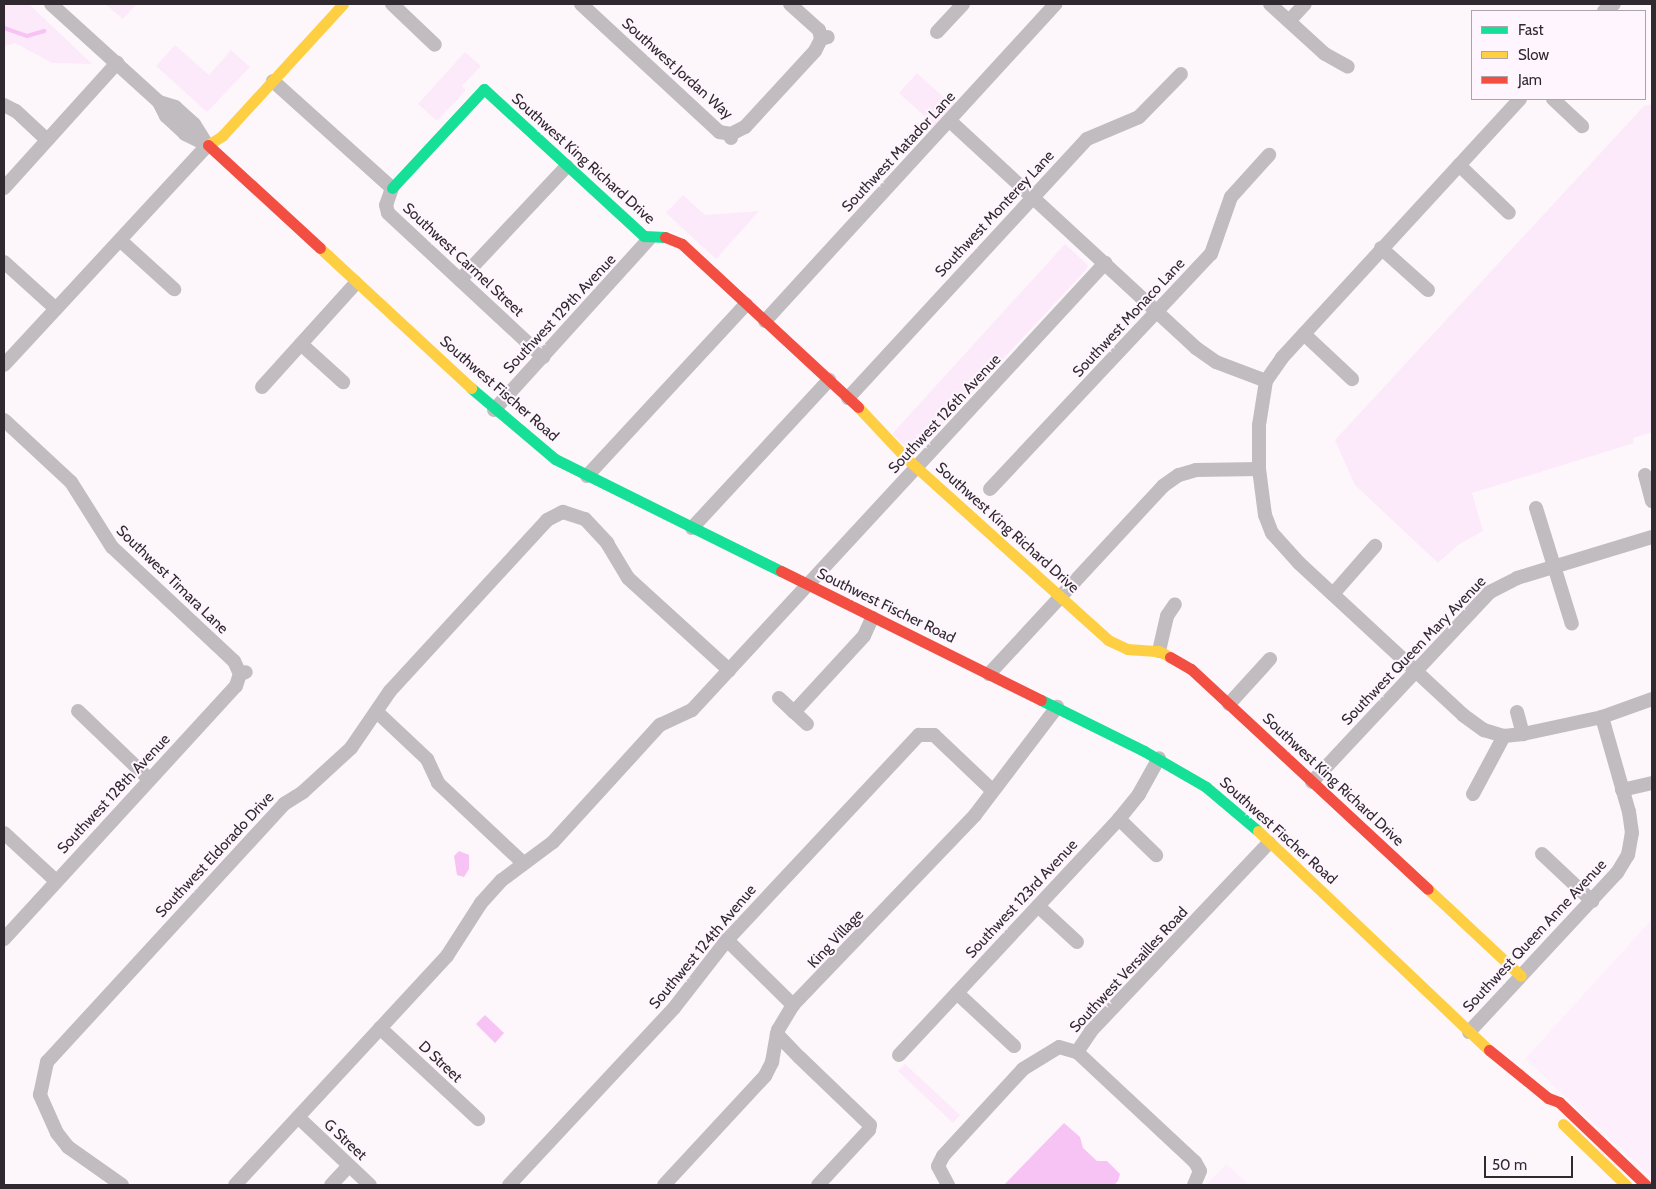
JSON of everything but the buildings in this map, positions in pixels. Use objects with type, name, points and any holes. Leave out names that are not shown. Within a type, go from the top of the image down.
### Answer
[{"type":"street","name":"Southwest Fischer Road","points":[[52,4],[159,102],[175,107],[194,124],[208,145],[356,284],[536,446],[587,476],[1159,758],[1206,787],[1269,843],[1469,1032],[1548,1098],[1559,1102],[1646,1185]]},
{"type":"street","points":[[208,145],[215,129],[328,4]]},
{"type":"street","points":[[4,365],[208,145],[222,136],[343,4]]},
{"type":"street","points":[[392,4],[435,45]]},
{"type":"street","name":"Southwest Jordan Way","points":[[581,4],[719,132],[731,136],[745,127],[825,38],[819,30],[790,4]]},
{"type":"street","points":[[937,32],[963,4]]},
{"type":"street","name":"Southwest Matador Lane","points":[[765,321],[1056,4]]},
{"type":"street","points":[[1270,4],[1324,54],[1348,67]]},
{"type":"street","points":[[1289,21],[1305,4]]},
{"type":"street","points":[[4,188],[117,63]]},
{"type":"street","name":"Southwest Monterey Lane","points":[[848,398],[1087,139],[1139,117],[1180,74]]},
{"type":"street","name":"Southwest Carmel Street","points":[[273,81],[392,188],[386,205],[388,213],[543,357]]},
{"type":"street","name":"Southwest King Richard Drive","points":[[392,188],[484,89],[567,166],[649,238],[662,236],[677,240],[848,398],[917,468],[932,478],[1117,645],[1127,650],[1159,651],[1191,669],[1522,976]]},
{"type":"street","points":[[1519,100],[1381,248],[1304,334],[1266,381],[1259,425],[1259,469],[1265,515],[1272,533],[1333,594],[1473,724],[1504,736],[1523,734],[1602,717],[1652,699]]},
{"type":"street","points":[[1554,100],[1582,126]]},
{"type":"street","points":[[4,104],[16,111],[47,140]]},
{"type":"street","points":[[950,121],[1105,264],[1216,362],[1266,381]]},
{"type":"street","name":"Southwest Monaco Lane","points":[[990,489],[1211,254],[1231,197],[1269,155]]},
{"type":"street","points":[[1458,165],[1509,213]]},
{"type":"street","points":[[460,280],[567,166]]},
{"type":"street","name":"Southwest 129th Avenue","points":[[494,410],[649,238]]},
{"type":"street","points":[[121,241],[174,289]]},
{"type":"street","points":[[1381,248],[1428,290]]},
{"type":"street","points":[[4,262],[56,309]]},
{"type":"street","name":"Southwest 126th Avenue","points":[[808,585],[1105,264]]},
{"type":"street","points":[[262,387],[356,284]]},
{"type":"street","points":[[587,476],[746,304]]},
{"type":"street","points":[[1304,334],[1352,380]]},
{"type":"street","points":[[301,344],[343,382]]},
{"type":"street","points":[[692,528],[829,380]]},
{"type":"street","name":"Southwest Timara Lane","points":[[4,420],[71,482],[112,547],[234,662],[243,673]]},
{"type":"street","points":[[989,674],[1163,486],[1180,474],[1196,470],[1259,469]]},
{"type":"street","points":[[1645,475],[1652,501]]},
{"type":"street","points":[[1536,508],[1572,624]]},
{"type":"street","name":"Southwest Eldorado Drive","points":[[122,1185],[68,1147],[57,1133],[40,1095],[47,1062],[284,804],[303,792],[346,754],[377,712],[390,690],[547,520],[563,512],[574,513],[592,524],[628,578],[729,670]]},
{"type":"street","name":"Southwest Queen Mary Avenue","points":[[1312,782],[1490,592],[1504,583],[1652,537]]},
{"type":"street","points":[[1333,594],[1375,546]]},
{"type":"street","points":[[235,1185],[447,956],[481,903],[522,862],[552,842],[660,725],[692,710],[808,585]]},
{"type":"street","points":[[1159,651],[1167,616],[1175,604]]},
{"type":"street","points":[[794,712],[864,636],[872,618]]},
{"type":"street","points":[[1229,704],[1270,659]]},
{"type":"street","name":"Southwest 128th Avenue","points":[[4,939],[236,686],[243,673]]},
{"type":"street","points":[[779,698],[807,724]]},
{"type":"street","name":"King Village","points":[[664,1185],[765,1076],[772,1062],[777,1034],[793,1004],[975,815],[992,790],[1057,707]]},
{"type":"street","points":[[78,712],[149,779]]},
{"type":"street","points":[[377,712],[426,758],[438,783],[522,862]]},
{"type":"street","points":[[1517,712],[1523,734]]},
{"type":"street","name":"Southwest Queen Anne Avenue","points":[[1469,1032],[1592,901],[1617,873],[1628,855],[1632,833],[1602,717]]},
{"type":"street","name":"Southwest 124th Avenue","points":[[509,1185],[674,1008],[727,940],[913,740],[924,733],[934,735],[992,790]]},
{"type":"street","points":[[1473,794],[1504,736]]},
{"type":"street","name":"Southwest 123rd Avenue","points":[[899,1055],[1119,819],[1139,794],[1159,758]]},
{"type":"street","points":[[1622,790],[1652,783]]},
{"type":"street","points":[[1119,819],[1156,855]]},
{"type":"street","points":[[4,833],[56,881]]},
{"type":"street","name":"Southwest Versailles Road","points":[[948,1185],[938,1166],[943,1156],[1023,1069],[1059,1047],[1077,1052],[1091,1031],[1269,843]]},
{"type":"street","points":[[1542,854],[1592,901]]},
{"type":"street","points":[[1038,906],[1077,942]]},
{"type":"street","points":[[727,940],[793,1004]]},
{"type":"street","points":[[957,993],[1014,1046]]},
{"type":"street","name":"D Street","points":[[380,1028],[478,1119]]},
{"type":"street","points":[[777,1034],[870,1125],[869,1130],[818,1185]]},
{"type":"street","points":[[1077,1052],[1195,1162],[1200,1171],[1194,1185]]},
{"type":"street","name":"Southwest Fischer Road","points":[[1548,1098],[1551,1112],[1626,1185]]},
{"type":"street","name":"G Street","points":[[298,1117],[370,1185]]},
{"type":"street","points":[[331,1185],[349,1166]]},
{"type":"shaded area","points":[[4,4],[29,4],[92,64],[52,63],[15,43],[4,46]]},
{"type":"shaded area","points":[[105,4],[137,4],[123,19]]},
{"type":"shaded area","points":[[175,45],[209,75],[231,50],[250,67],[207,112],[156,66]]},
{"type":"shaded area","points":[[465,52],[481,66],[462,86],[466,90],[437,121],[418,104]]},
{"type":"shaded area","points":[[917,73],[950,103],[957,102],[931,129],[931,122],[899,93]]},
{"type":"shaded area","points":[[1652,104],[1652,432],[1633,438],[1634,443],[1472,493],[1483,531],[1458,545],[1438,563],[1355,485],[1335,440],[1644,106]]},
{"type":"shaded area","points":[[683,195],[705,215],[759,211],[716,259],[666,213]]},
{"type":"shaded area","points":[[1065,244],[1088,265],[1086,270],[914,454],[892,434]]},
{"type":"shaded area","points":[[459,851],[469,855],[469,869],[464,877],[457,875],[454,856]]},
{"type":"shaded area","points":[[1652,919],[1652,1178],[1525,1059]]},
{"type":"shaded area","points":[[485,1015],[504,1033],[495,1043],[476,1024]]},
{"type":"shaded area","points":[[905,1064],[960,1115],[953,1123],[898,1071]]},
{"type":"shaded area","points":[[1064,1123],[1080,1137],[1083,1148],[1097,1161],[1107,1161],[1120,1174],[1118,1181],[1114,1185],[1004,1185]]},
{"type":"shaded area","points":[[1226,1164],[1249,1185],[1206,1185]]},
{"type":"waterway","points":[[4,28],[27,36],[44,31]]},
{"type":"traffic: fast","points":[[392,188],[484,89],[644,236],[665,237]]},
{"type":"traffic: fast","points":[[471,388],[555,459],[781,571]]},
{"type":"traffic: fast","points":[[1041,700],[1144,751],[1206,787],[1258,831]]},
{"type":"traffic: slow","points":[[208,145],[222,136],[343,4]]},
{"type":"traffic: slow","points":[[320,248],[471,388]]},
{"type":"traffic: slow","points":[[858,407],[905,457],[1108,640],[1127,649],[1159,651],[1170,657]]},
{"type":"traffic: slow","points":[[1258,831],[1489,1050]]},
{"type":"traffic: slow","points":[[1428,889],[1521,976]]},
{"type":"traffic: slow","points":[[1563,1124],[1626,1185]]},
{"type":"traffic: jam","points":[[208,145],[320,248]]},
{"type":"traffic: jam","points":[[665,237],[682,244],[858,407]]},
{"type":"traffic: jam","points":[[781,571],[1041,700]]},
{"type":"traffic: jam","points":[[1170,657],[1191,669],[1428,889]]},
{"type":"traffic: jam","points":[[1489,1050],[1548,1098],[1559,1102],[1646,1185]]}]
